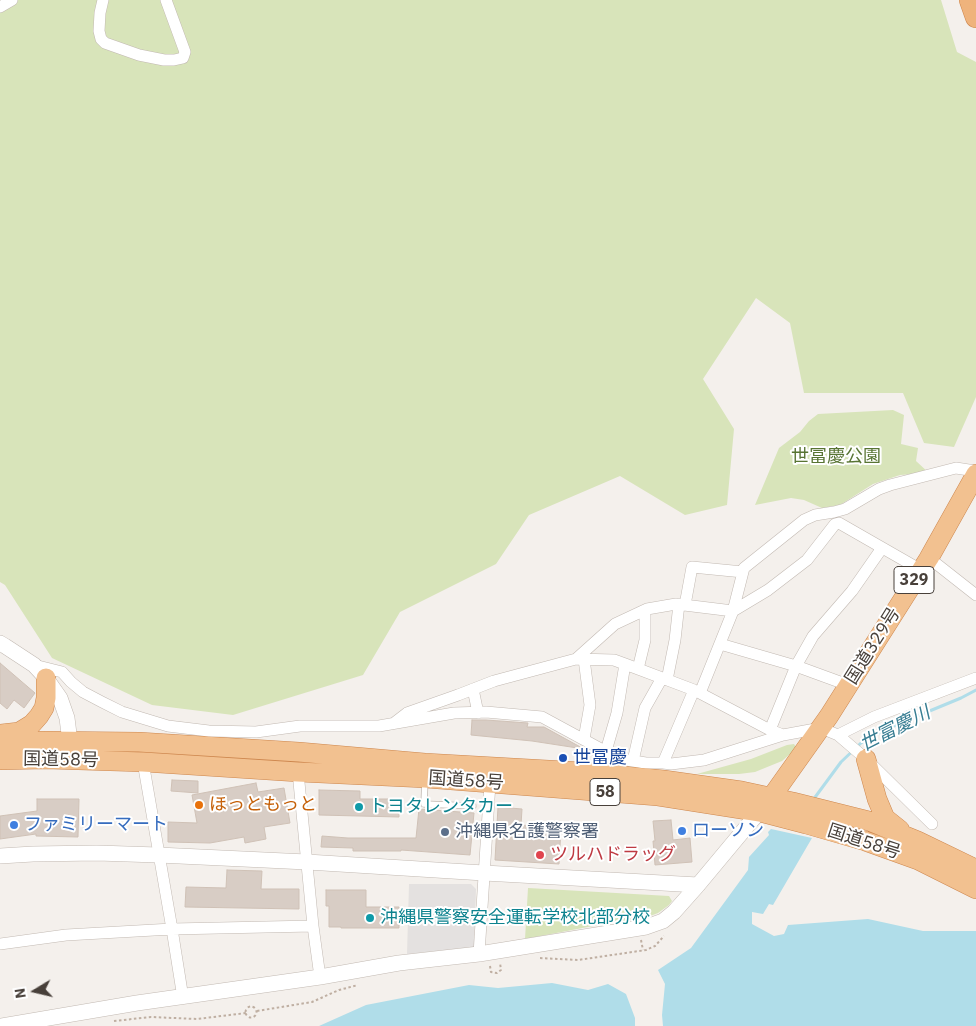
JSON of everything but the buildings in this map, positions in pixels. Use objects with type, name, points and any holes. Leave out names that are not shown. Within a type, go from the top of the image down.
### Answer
[{"type":"highway","points":[[970,0],[976,17]]},
{"type":"highway","name":"国道329号","points":[[760,812],[830,731],[848,685],[925,564],[976,472]]},
{"type":"highway","points":[[0,735],[19,732],[32,724],[39,716],[44,708],[46,698],[40,672]]},
{"type":"highway","name":"国道58号","points":[[0,742],[71,750],[143,762],[298,772],[425,770],[584,772],[742,790],[772,797],[819,828],[865,841],[918,860],[976,889]]},
{"type":"highway","name":"国道58号","points":[[0,760],[46,759],[71,750],[148,743],[299,752],[425,770],[490,783],[658,796],[760,812],[789,809],[829,810],[869,821],[918,841],[976,869]]},
{"type":"highway","points":[[866,759],[877,799],[886,818],[918,841]]},
{"type":"street","points":[[0,7],[12,0]]},
{"type":"street","points":[[103,0],[99,31],[101,39],[105,43],[139,55],[174,60],[183,58],[185,52],[166,0]]},
{"type":"street","points":[[663,763],[720,644],[733,612],[744,568],[804,520],[815,515],[845,509],[878,489],[890,485],[956,468],[976,472]]},
{"type":"street","points":[[580,659],[615,624],[645,610],[682,605],[733,612],[768,590],[807,560],[835,524],[839,523],[882,548],[925,564],[976,595]]},
{"type":"street","points":[[770,730],[796,666],[813,636],[852,591],[882,548]]},
{"type":"street","points":[[633,761],[644,708],[664,679],[692,567],[743,572]]},
{"type":"street","points":[[738,590],[748,602]]},
{"type":"street","points":[[638,669],[645,640],[645,610]]},
{"type":"street","points":[[0,643],[40,672],[60,698],[67,718],[71,750]]},
{"type":"street","points":[[720,644],[796,666],[848,685]]},
{"type":"street","points":[[580,659],[590,705],[584,739]]},
{"type":"street","points":[[393,724],[407,713],[494,681],[580,659],[614,660],[625,664],[697,691],[783,735]]},
{"type":"street","points":[[606,751],[617,713],[625,664]]},
{"type":"street","points":[[40,672],[62,672],[83,692],[102,702],[122,712],[168,726],[209,731],[256,732],[300,726],[379,726],[454,713],[478,712],[542,717],[606,751],[626,760],[646,764],[672,764],[704,760],[783,735],[830,731],[874,717],[976,678]]},
{"type":"street","points":[[473,689],[478,712]]},
{"type":"street","points":[[830,731],[866,759],[932,824]]},
{"type":"street","points":[[143,762],[172,928],[182,998]]},
{"type":"street","points":[[298,772],[313,926],[320,977]]},
{"type":"street","points":[[485,958],[484,874],[490,783]]},
{"type":"street","points":[[2,1026],[399,963],[485,958],[646,927],[663,921],[674,912],[760,812]]},
{"type":"street","points":[[0,856],[97,853],[158,855],[698,885]]},
{"type":"street","points":[[0,944],[66,935],[172,928],[313,926]]},
{"type":"lane","points":[[425,770],[424,804],[473,806]]},
{"type":"path","points":[[485,958],[491,972],[497,973],[501,970],[500,961]]},
{"type":"path","points":[[250,1006],[254,1007],[257,1012],[251,1018],[246,1012],[250,1006]]},
{"type":"path","points":[[114,1021],[151,1018],[197,1019],[246,1012]]},
{"type":"green space","points":[[0,0],[941,0],[957,52],[976,62],[976,397],[954,447],[924,443],[903,393],[804,393],[790,323],[756,298],[703,379],[734,429],[727,505],[685,515],[620,476],[529,515],[496,564],[400,612],[363,675],[233,715],[152,705],[52,658],[5,585],[0,582]]},
{"type":"green space","name":"世冨慶公園","points":[[893,410],[904,415],[901,444],[918,448],[916,461],[929,473],[900,475],[873,484],[840,505],[822,508],[804,500],[791,498],[755,505],[779,448],[800,432],[818,414]]},
{"type":"green space","points":[[794,744],[796,747],[782,761],[755,772],[697,774],[751,759]]},
{"type":"green space","points":[[528,888],[669,896],[672,901],[658,913],[645,918],[525,939]]},
{"type":"shaded area","points":[[409,884],[471,884],[476,889],[474,947],[407,954]]},
{"type":"water","points":[[771,829],[812,838],[773,905],[769,904],[763,914],[752,912],[752,924],[774,936],[784,934],[788,925],[868,919],[923,931],[976,931],[976,1026],[663,1026],[662,1015],[665,984],[658,970],[691,948],[748,870],[749,857],[769,835],[768,832]]},
{"type":"water","points":[[552,983],[588,990],[608,984],[626,994],[635,1018],[635,1026],[319,1026],[366,1005],[469,985],[498,988]]},
{"type":"waterway","name":"世富慶川","points":[[813,800],[841,762],[861,743],[886,729],[976,690]]},
{"type":"place","name":"世冨慶","points":[[563,758]]},
{"type":"place","name":"ほっともっと","points":[[199,805]]},
{"type":"place","name":"トヨタレンタカー","points":[[359,807]]},
{"type":"place","name":"ファミリーマート","points":[[14,825]]},
{"type":"place","name":"ローソン","points":[[682,831]]},
{"type":"place","name":"沖縄県名護警察署","points":[[445,832]]},
{"type":"place","name":"ツルハドラッグ","points":[[540,855]]},
{"type":"place","name":"沖縄県警察安全運転学校北部分校","points":[[370,918]]}]
